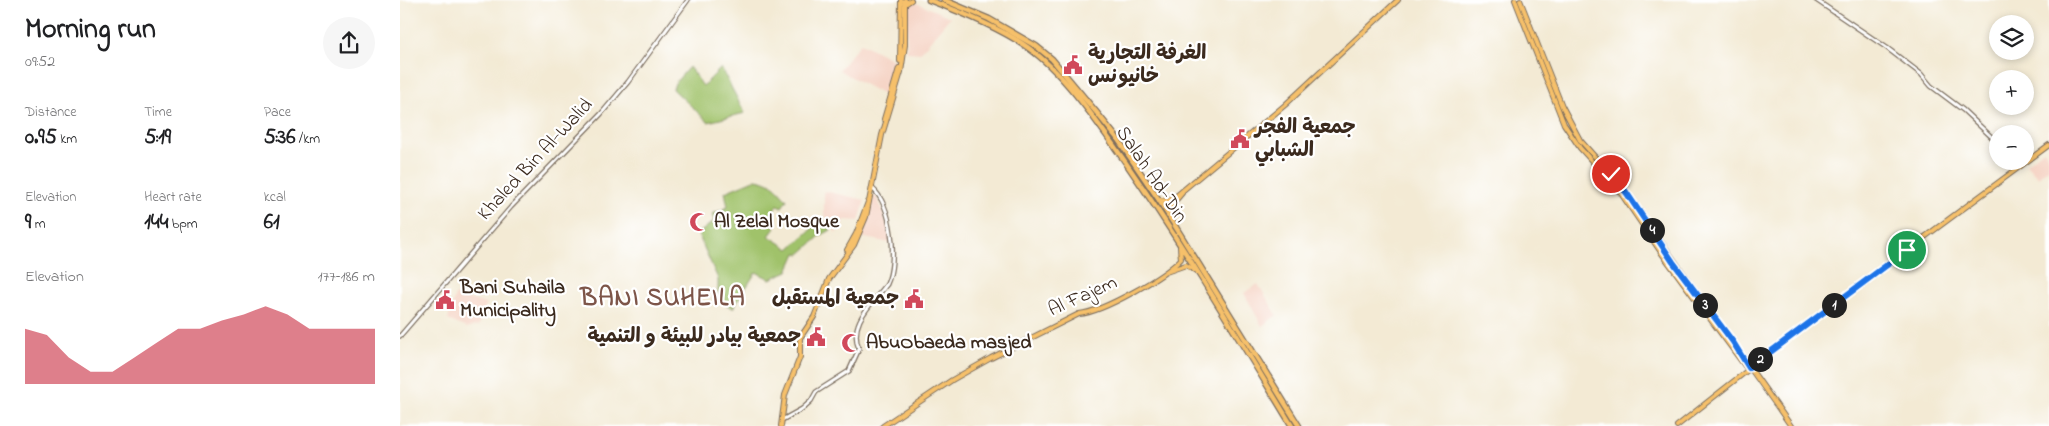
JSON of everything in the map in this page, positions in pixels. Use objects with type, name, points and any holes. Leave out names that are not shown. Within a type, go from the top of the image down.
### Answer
[{"type":"highway","name":"Salah Ad-Din","points":[[929,0],[1008,35],[1035,52],[1061,78],[1123,158],[1196,272],[1299,426]]},
{"type":"highway","name":"Salah Ad-Din","points":[[944,0],[989,19],[1036,46],[1056,64],[1117,138],[1159,200],[1292,426]]},
{"type":"highway","points":[[1111,141],[1114,137],[1117,138]]},
{"type":"highway","points":[[1123,158],[1127,157],[1128,154]]},
{"type":"main road","points":[[781,423],[782,398],[797,360],[799,352],[796,345],[799,337],[811,317],[827,278],[846,252],[856,234],[868,199],[882,124],[900,66],[901,0]]},
{"type":"main road","points":[[781,423],[785,395],[800,357],[800,338],[814,317],[829,279],[854,245],[861,231],[870,202],[885,123],[901,72],[905,2],[912,0]]},
{"type":"main road","points":[[1159,200],[1168,201],[1182,191],[1285,105],[1398,0]]},
{"type":"main road","points":[[1515,0],[1560,115],[1572,136],[1620,192],[1667,261],[1745,366],[1749,368]]},
{"type":"main road","points":[[1520,0],[1562,106],[1574,131],[1589,151],[1626,192],[1673,262],[1733,342],[1790,426]]},
{"type":"main road","points":[[2034,154],[2049,145]]},
{"type":"main road","points":[[1677,426],[1749,368],[2011,170]]},
{"type":"main road","points":[[1168,216],[1171,206],[1178,199],[1182,191]]},
{"type":"main road","points":[[1166,272],[1181,259],[1180,246]]},
{"type":"main road","points":[[1166,272],[1186,265],[1196,272]]},
{"type":"main road","name":"Al Fajem","points":[[883,426],[952,380],[991,358],[1079,314],[1103,307],[1166,272]]},
{"type":"street","name":"Khaled Bin Al-Walid","points":[[400,336],[512,207],[601,114],[628,82],[688,0]]},
{"type":"street","points":[[1816,0],[1887,48],[1921,74],[1932,86],[1963,110],[1989,134]]},
{"type":"street","points":[[781,423],[802,409],[811,401],[816,392],[850,371],[859,349],[855,338],[857,323],[887,284],[890,277],[892,237],[885,209],[877,192],[872,188]]},
{"type":"shaded area","points":[[914,2],[950,17],[920,53],[907,52],[907,5]]},
{"type":"shaded area","points":[[861,43],[897,62],[887,97],[839,70]]},
{"type":"shaded area","points":[[2044,150],[2049,157],[2049,168],[2038,177],[2032,170],[2034,170],[2034,158]]},
{"type":"shaded area","points":[[824,191],[865,200],[859,221],[845,220],[836,233],[824,214]]},
{"type":"shaded area","points":[[874,196],[876,196],[887,224],[890,243],[860,237]]},
{"type":"shaded area","points":[[1258,284],[1277,315],[1262,326],[1244,293]]},
{"type":"shaded area","points":[[455,295],[486,304],[479,325],[467,328],[448,320]]},
{"type":"green space","points":[[689,67],[703,86],[721,68],[745,113],[708,122],[673,89],[675,83]]},
{"type":"green space","points":[[756,179],[766,181],[787,200],[782,207],[777,205],[769,218],[775,228],[769,236],[789,249],[823,219],[831,230],[820,236],[800,254],[796,253],[788,271],[770,279],[756,272],[733,308],[718,300],[718,279],[698,234],[714,221],[712,214],[728,207],[725,192]]},
{"type":"place","name":"الغرفة التجارية خانيونس","points":[[1073,65]]},
{"type":"place","name":"جمعية الفجر الشبابي","points":[[1240,139]]},
{"type":"place","name":"Al Zelal Mosque","points":[[699,222]]},
{"type":"place","name":"جمعية المستقبل","points":[[914,299]]},
{"type":"place","name":"Bani Suhaila Municipality","points":[[445,300]]},
{"type":"place","name":"جمعية بيادر للبيئة و التنمية","points":[[816,337]]},
{"type":"place","name":"AbuObaeda masjed","points":[[851,343]]},
{"type":"district","name":"BANI SUHEILA","points":[[663,299]]},
{"type":"route","points":[[1611,174],[1626,192],[1673,262],[1733,342],[1749,368],[1907,250]]}]
